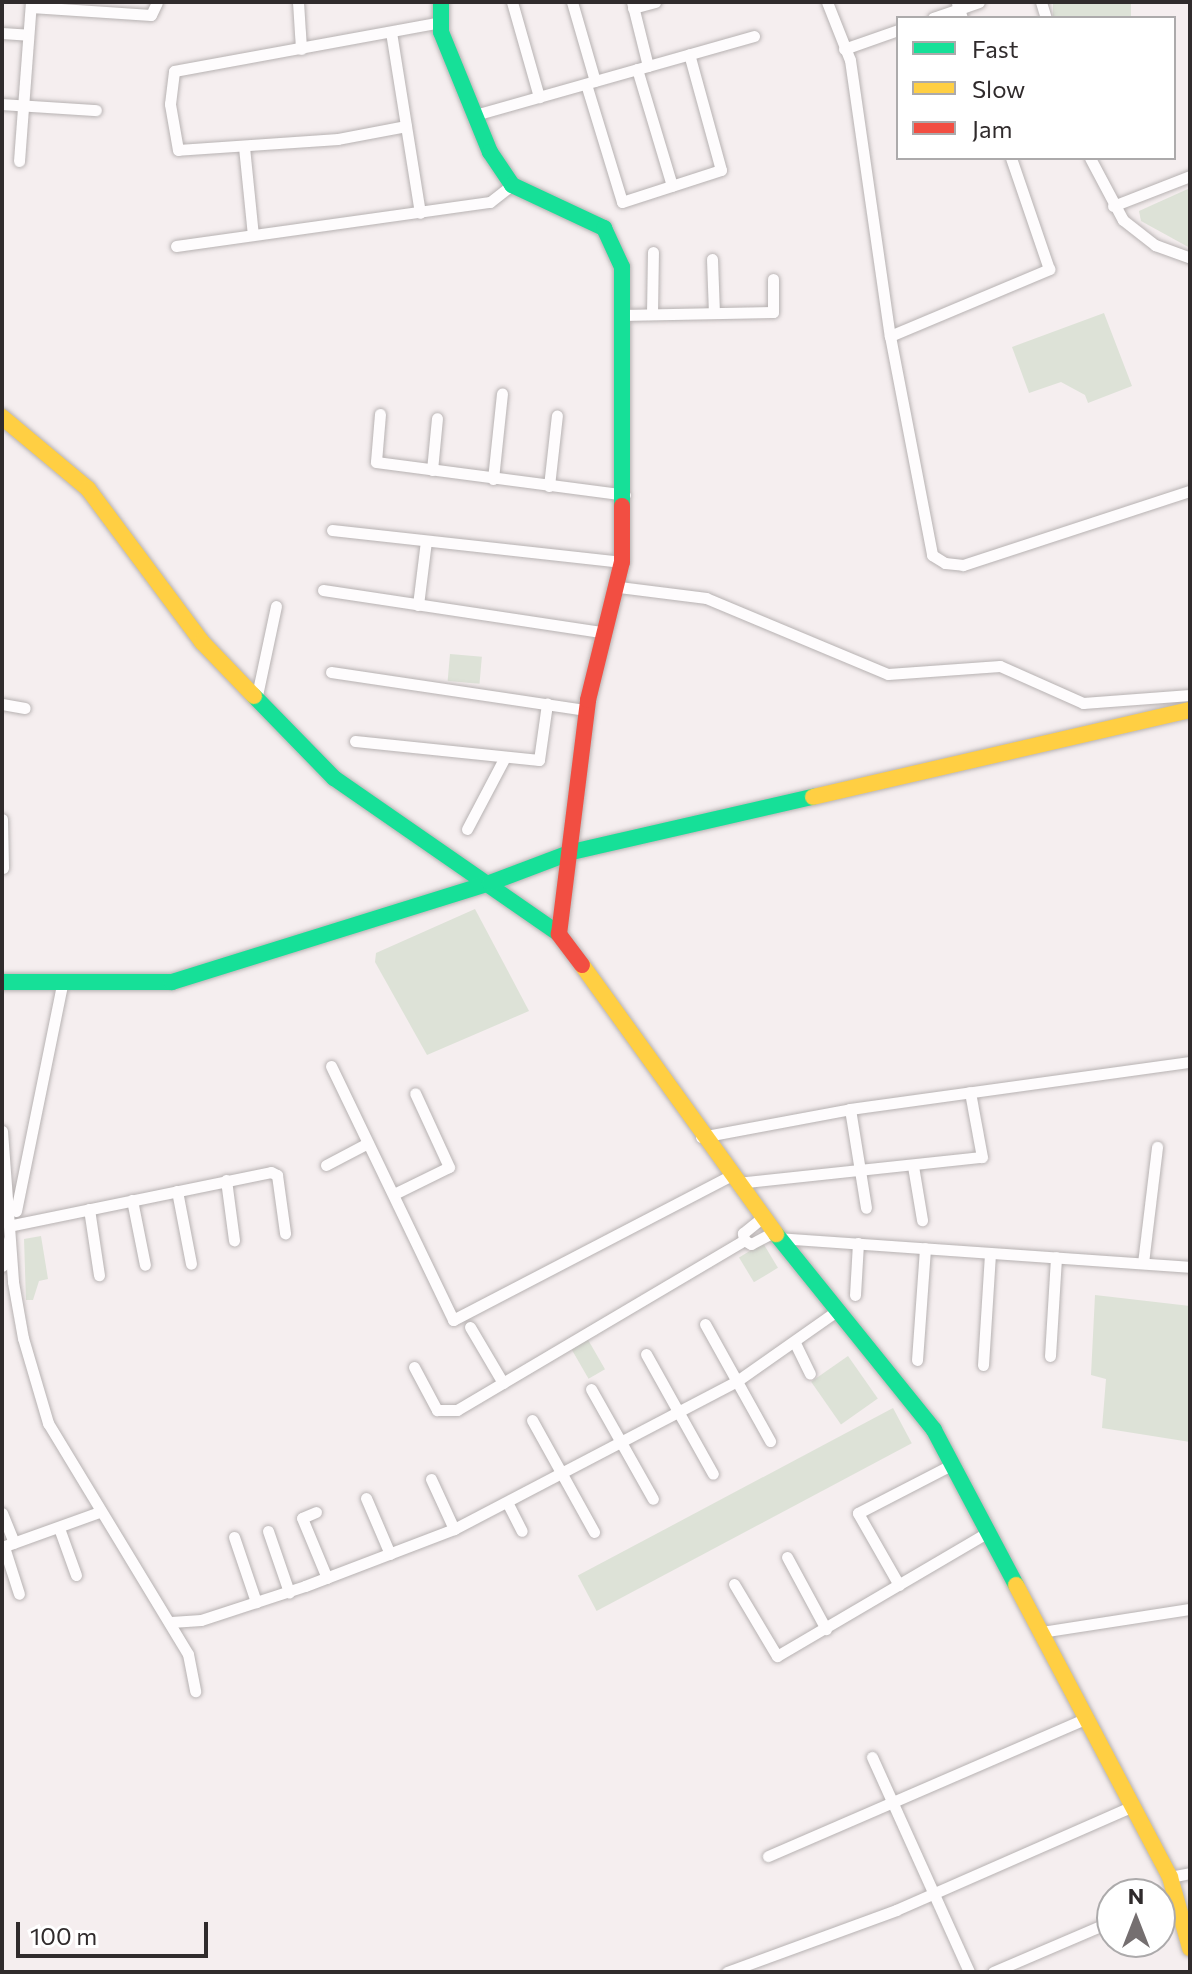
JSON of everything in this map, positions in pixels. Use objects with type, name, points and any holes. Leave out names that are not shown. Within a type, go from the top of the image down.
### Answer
[{"type":"street","points":[[19,161],[26,106],[31,4],[151,15],[157,2]]},
{"type":"street","points":[[298,2],[301,49]]},
{"type":"street","points":[[441,2],[441,22],[475,115],[512,185],[604,228],[622,267],[625,495],[622,562],[619,587],[586,710],[572,852],[559,934]]},
{"type":"street","points":[[512,2],[539,97]]},
{"type":"street","points":[[572,2],[622,202],[721,170],[689,54]]},
{"type":"street","points":[[655,2],[632,5],[642,68],[672,186]]},
{"type":"street","points":[[827,2],[850,60],[890,336],[932,555],[945,563],[963,565],[1190,491]]},
{"type":"street","points":[[940,16],[979,2]]},
{"type":"street","points":[[406,126],[338,139],[178,150],[170,104],[174,71],[441,22]]},
{"type":"street","points":[[844,49],[896,31]]},
{"type":"street","points":[[391,32],[420,213]]},
{"type":"street","points":[[2,33],[28,35]]},
{"type":"street","points":[[475,115],[754,36]]},
{"type":"street","points":[[2,104],[96,110]]},
{"type":"street","points":[[244,147],[253,235]]},
{"type":"street","points":[[890,336],[1049,269],[1012,160]]},
{"type":"street","points":[[1091,160],[1113,206],[1155,245],[1190,258]]},
{"type":"street","points":[[1113,206],[1190,176]]},
{"type":"street","points":[[176,246],[490,202],[512,185]]},
{"type":"street","points":[[652,314],[653,252]]},
{"type":"street","points":[[712,259],[714,313]]},
{"type":"street","points":[[622,315],[773,312],[773,279]]},
{"type":"street","points":[[493,479],[502,393]]},
{"type":"street","points":[[380,414],[376,462],[625,495]]},
{"type":"street","points":[[549,486],[557,415]]},
{"type":"street","points":[[2,417],[88,489],[202,642],[334,778],[490,883],[559,934],[701,1137],[835,1312],[934,1430],[1170,1877],[1190,1873]]},
{"type":"street","points":[[432,470],[437,418]]},
{"type":"street","points":[[332,530],[622,562]]},
{"type":"street","points":[[418,605],[426,541]]},
{"type":"street","points":[[619,587],[706,598],[888,674],[1000,666],[1083,703],[1190,695]]},
{"type":"street","points":[[323,590],[606,633]]},
{"type":"street","points":[[256,700],[276,606]]},
{"type":"street","points":[[331,672],[586,710]]},
{"type":"street","points":[[2,704],[25,708]]},
{"type":"street","points":[[355,741],[539,760],[547,704]]},
{"type":"street","points":[[2,982],[172,982],[490,883],[572,852],[1190,710]]},
{"type":"street","points":[[467,829],[505,757]]},
{"type":"street","points":[[2,819],[3,868]]},
{"type":"street","points":[[2,1266],[62,984]]},
{"type":"street","points":[[701,1137],[850,1109],[1190,1062]]},
{"type":"street","points":[[331,1066],[453,1320],[734,1179],[861,1173],[982,1157],[970,1092]]},
{"type":"street","points":[[394,1194],[449,1167],[415,1093]]},
{"type":"street","points":[[850,1109],[866,1208]]},
{"type":"street","points":[[2,1131],[13,1225],[13,1282],[27,1352],[48,1423],[99,1512],[171,1622],[188,1654],[195,1691]]},
{"type":"street","points":[[326,1165],[368,1143]]},
{"type":"street","points":[[1143,1263],[1157,1147]]},
{"type":"street","points":[[913,1166],[922,1220]]},
{"type":"street","points":[[13,1225],[226,1180],[277,1175],[285,1233]]},
{"type":"street","points":[[226,1180],[234,1240]]},
{"type":"street","points":[[177,1191],[191,1264]]},
{"type":"street","points":[[132,1200],[145,1265]]},
{"type":"street","points":[[89,1209],[99,1275]]},
{"type":"street","points":[[744,1240],[743,1233],[763,1217]]},
{"type":"street","points":[[744,1240],[751,1244],[776,1235],[1190,1267]]},
{"type":"street","points":[[414,1367],[437,1410],[446,1413],[503,1383],[744,1240]]},
{"type":"street","points":[[855,1295],[858,1243]]},
{"type":"street","points":[[917,1360],[925,1248]]},
{"type":"street","points":[[983,1365],[990,1253]]},
{"type":"street","points":[[1050,1356],[1056,1257]]},
{"type":"street","points":[[171,1622],[201,1620],[289,1592],[454,1529],[508,1504],[737,1381],[835,1312]]},
{"type":"street","points":[[705,1324],[770,1441]]},
{"type":"street","points":[[470,1327],[503,1383]]},
{"type":"street","points":[[795,1343],[810,1374]]},
{"type":"street","points":[[646,1354],[713,1474]]},
{"type":"street","points":[[591,1389],[653,1499]]},
{"type":"street","points":[[532,1420],[594,1532]]},
{"type":"street","points":[[899,1585],[858,1513],[951,1465]]},
{"type":"street","points":[[431,1479],[454,1529]]},
{"type":"street","points":[[366,1498],[390,1554]]},
{"type":"street","points":[[508,1504],[522,1531]]},
{"type":"street","points":[[7,1546],[99,1512]]},
{"type":"street","points":[[316,1512],[302,1518],[327,1578]]},
{"type":"street","points":[[2,1513],[19,1594]]},
{"type":"street","points":[[59,1528],[76,1575]]},
{"type":"street","points":[[268,1531],[289,1592]]},
{"type":"street","points":[[734,1584],[777,1656],[987,1533]]},
{"type":"street","points":[[234,1537],[256,1602]]},
{"type":"street","points":[[787,1557],[826,1629]]},
{"type":"street","points":[[1041,1632],[1190,1609]]},
{"type":"street","points":[[768,1856],[1087,1718]]},
{"type":"street","points":[[872,1757],[969,1972]]},
{"type":"street","points":[[727,1972],[934,1894],[1133,1806]]},
{"type":"street","points":[[1176,1916],[1190,1948]]},
{"type":"street","points":[[993,1972],[1096,1928]]},
{"type":"shaded area","points":[[1053,2],[1131,2],[1131,16],[1053,16]]},
{"type":"shaded area","points":[[1190,188],[1190,248],[1141,221],[1139,211]]},
{"type":"shaded area","points":[[1104,313],[1132,386],[1088,403],[1085,395],[1061,382],[1029,393],[1012,347]]},
{"type":"shaded area","points":[[450,654],[482,657],[480,684],[448,681]]},
{"type":"shaded area","points":[[475,909],[529,1011],[427,1055],[375,962],[376,953]]},
{"type":"shaded area","points":[[41,1236],[48,1279],[39,1281],[33,1300],[26,1300],[24,1239]]},
{"type":"shaded area","points":[[763,1243],[778,1268],[754,1282],[739,1257]]},
{"type":"shaded area","points":[[1095,1295],[1190,1306],[1190,1442],[1102,1428],[1106,1379],[1091,1375]]},
{"type":"shaded area","points":[[587,1338],[605,1369],[589,1379],[571,1348]]},
{"type":"shaded area","points":[[848,1356],[878,1399],[841,1424],[811,1382]]},
{"type":"shaded area","points":[[893,1408],[912,1443],[597,1611],[578,1576]]},
{"type":"traffic: fast","points":[[441,2],[441,32],[490,152],[512,185],[604,228],[622,267],[622,506]]},
{"type":"traffic: fast","points":[[254,696],[334,778],[559,934]]},
{"type":"traffic: fast","points":[[2,982],[172,982],[490,883],[572,852],[813,797]]},
{"type":"traffic: fast","points":[[776,1234],[934,1430],[1016,1585]]},
{"type":"traffic: slow","points":[[2,417],[88,489],[202,642],[254,696]]},
{"type":"traffic: slow","points":[[813,797],[1190,710]]},
{"type":"traffic: slow","points":[[582,965],[776,1234]]},
{"type":"traffic: slow","points":[[1016,1585],[1170,1877],[1190,1948]]},
{"type":"traffic: jam","points":[[582,965],[559,934],[588,700],[622,562],[622,506]]}]
